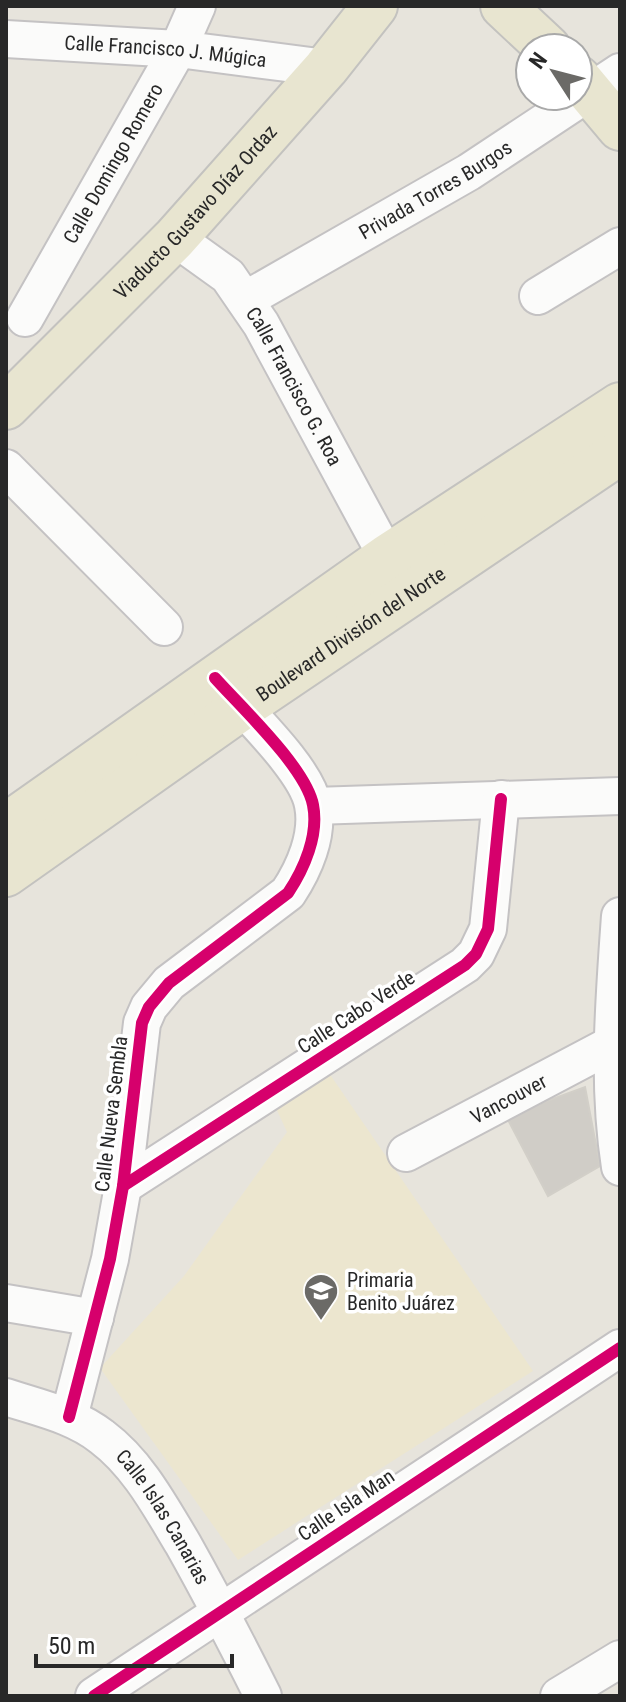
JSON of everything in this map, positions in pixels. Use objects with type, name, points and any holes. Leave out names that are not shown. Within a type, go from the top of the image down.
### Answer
[{"type":"main road","points":[[320,67],[343,6]]},
{"type":"main road","points":[[320,67],[375,6]]},
{"type":"main road","points":[[503,6],[531,32]]},
{"type":"main road","name":"Viaducto Gustavo Díaz Ordaz","points":[[6,407],[175,238],[294,104],[320,67]]},
{"type":"main road","points":[[596,81],[620,128]]},
{"type":"main road","name":"Boulevard División del Norte","points":[[6,874],[228,693],[387,557],[620,405]]},
{"type":"main road","name":"Boulevard División del Norte","points":[[6,826],[620,452]]},
{"type":"street","name":"Calle Domingo Romero","points":[[16,318],[178,49],[197,6]]},
{"type":"street","name":"Calle Francisco J. Múgica","points":[[6,39],[178,49],[320,67]]},
{"type":"street","name":"Privada Torres Burgos","points":[[245,300],[469,172],[596,81]]},
{"type":"street","name":"Calle Francisco G. Roa","points":[[175,238],[228,276],[261,324],[387,557]]},
{"type":"street","points":[[538,296],[620,246]]},
{"type":"street","points":[[16,318],[81,335]]},
{"type":"street","points":[[6,468],[164,627]]},
{"type":"street","points":[[228,693],[292,766],[306,785],[314,806],[620,796]]},
{"type":"street","name":"Calle Cabo Verde","points":[[123,1186],[465,965],[483,942],[488,929],[501,799]]},
{"type":"street","name":"Calle Nueva Sembla","points":[[69,1417],[110,1259],[123,1186],[142,1023],[149,1007],[169,983],[288,893],[308,854],[314,806]]},
{"type":"street","points":[[620,916],[614,1130],[620,1167]]},
{"type":"street","name":"Vancouver","points":[[406,1153],[615,1042]]},
{"type":"street","points":[[6,1303],[95,1318]]},
{"type":"street","name":"Calle Isla Man","points":[[94,1696],[620,1348]]},
{"type":"street","name":"Calle Islas Canarias","points":[[6,1397],[69,1417],[102,1437],[132,1467],[155,1497],[222,1612],[263,1696]]},
{"type":"street","points":[[559,1696],[620,1659]]},
{"type":"shaded area","name":"Primaria Benito Juárez","points":[[329,1073],[533,1371],[238,1560],[100,1368],[184,1276],[287,1132],[275,1106]]},
{"type":"building","points":[[585,1087],[600,1166],[548,1196],[506,1116]]},
{"type":"cycle path","points":[[69,1417],[110,1259],[123,1186],[142,1023],[149,1007],[169,983],[288,893],[305,863],[312,840],[314,816],[308,790],[286,756],[215,678]]},
{"type":"cycle path","points":[[123,1186],[465,965],[476,954],[488,929],[501,799]]},
{"type":"cycle path","points":[[94,1696],[620,1348]]},
{"type":"place","name":"Primaria Benito Juárez","points":[[321,1322]]}]
